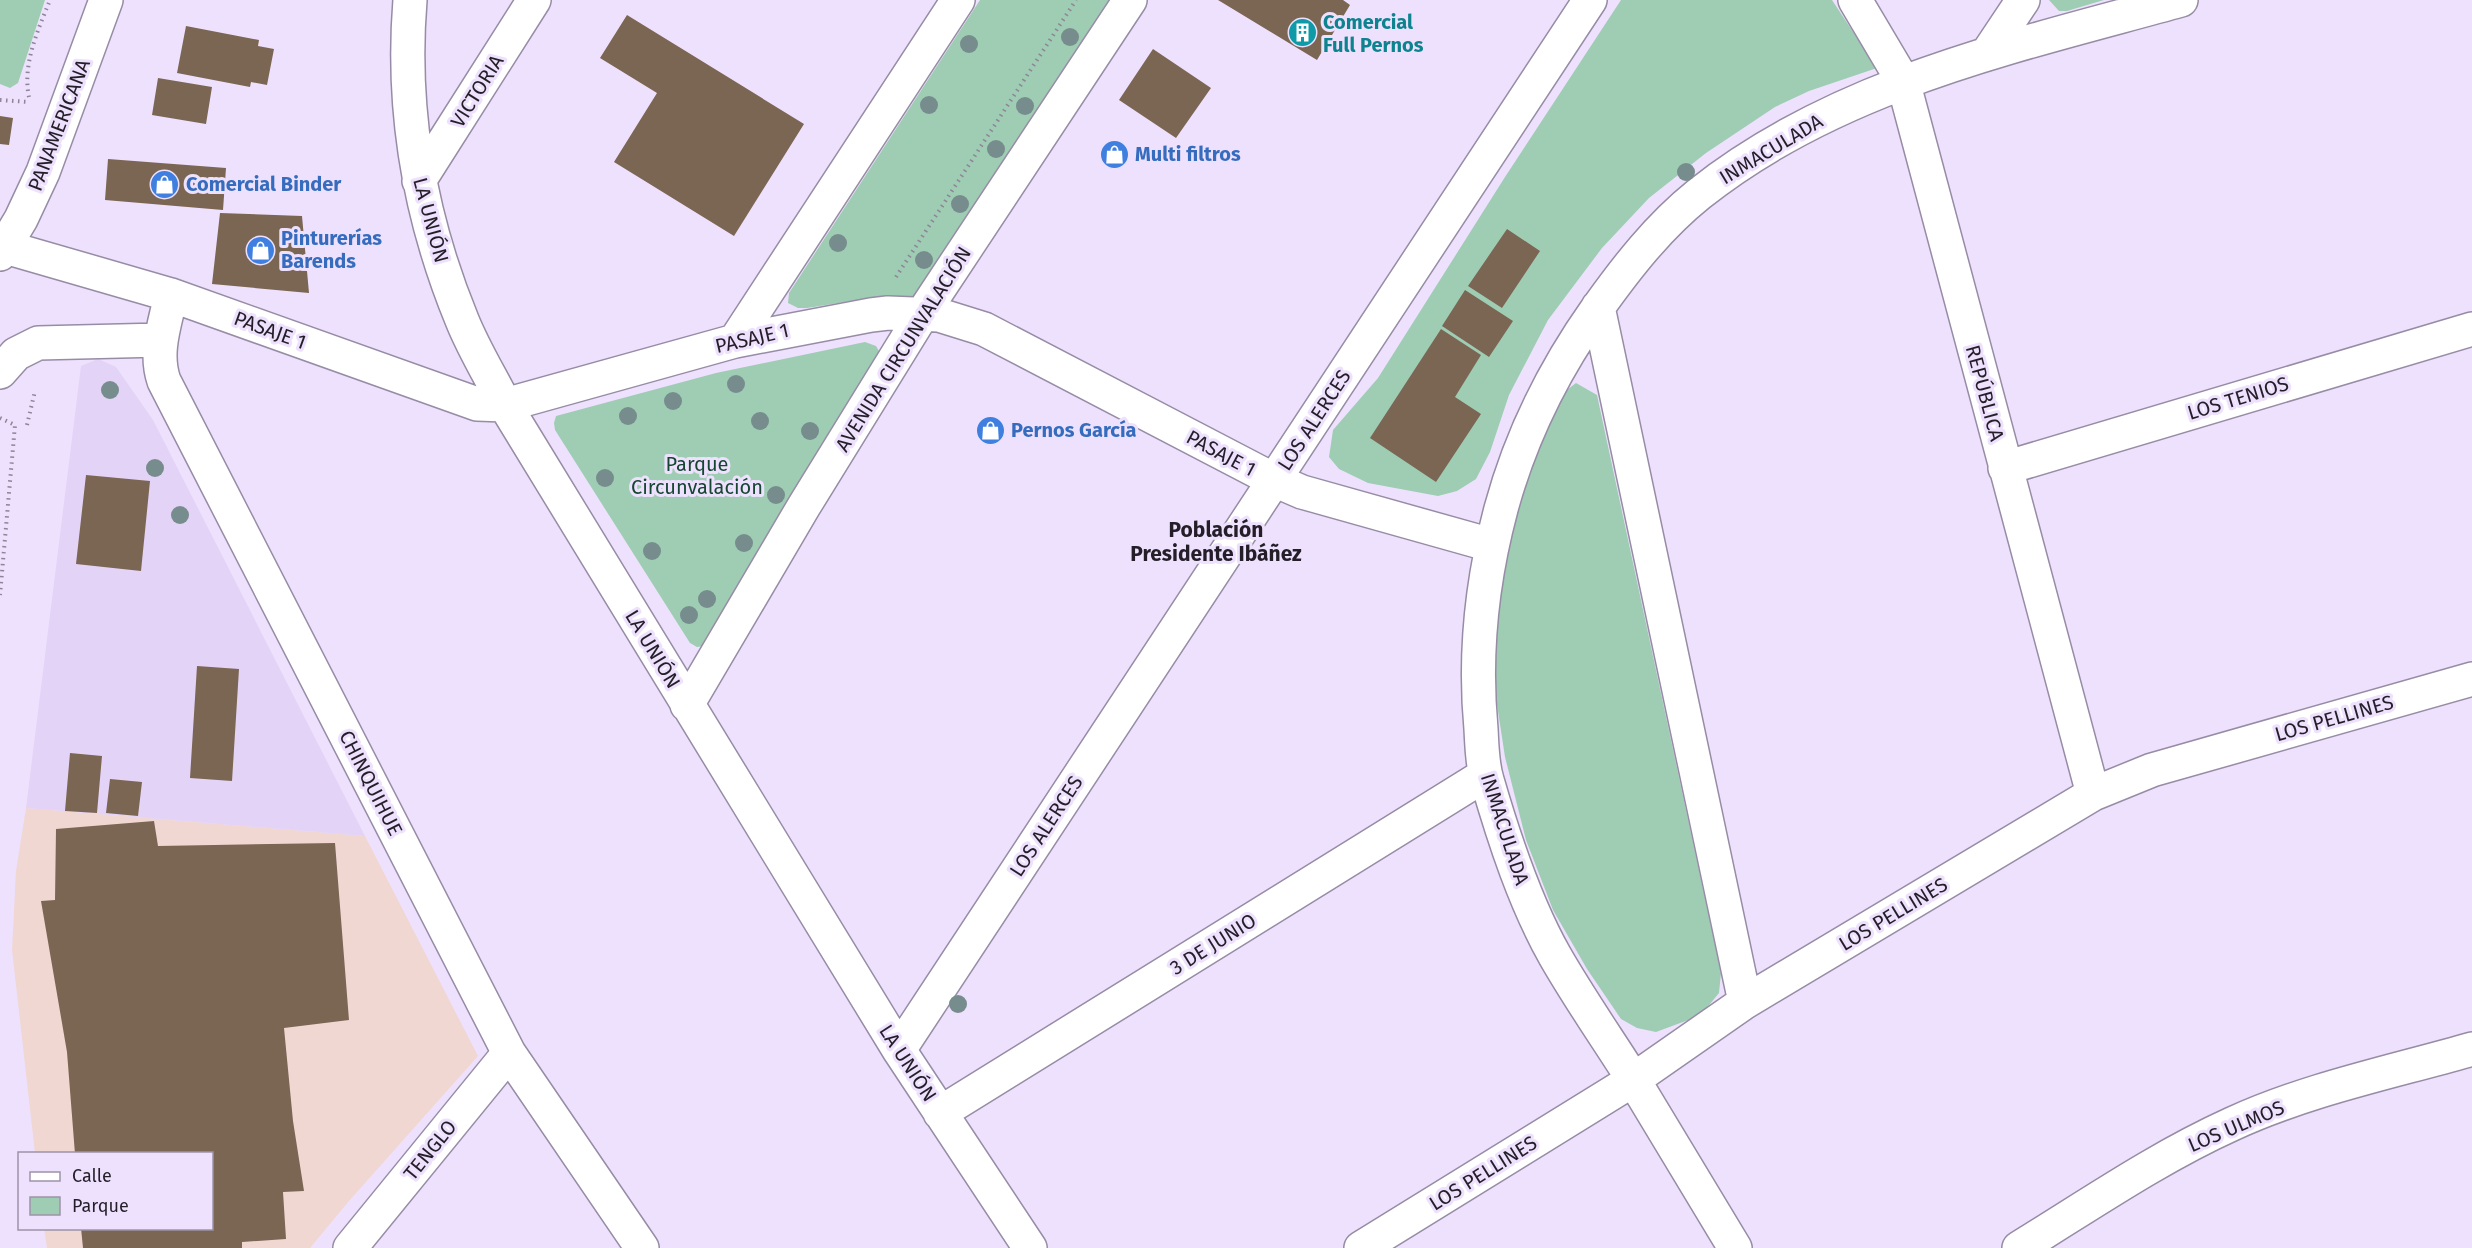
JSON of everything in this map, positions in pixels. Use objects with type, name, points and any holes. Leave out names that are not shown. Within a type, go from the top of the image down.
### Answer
[{"type":"street","name":"PANAMERICANA","points":[[2,250],[21,219],[43,172],[106,0]]},
{"type":"street","name":"LA UNIÓN","points":[[410,0],[408,90],[419,181],[438,251],[459,313],[505,405],[687,705],[898,1050],[1030,1248]]},
{"type":"street","name":"VICTORIA","points":[[419,181],[534,0]]},
{"type":"street","points":[[735,341],[958,0]]},
{"type":"street","name":"AVENIDA CIRCUNVALACIÓN","points":[[687,705],[804,506],[923,313],[1130,0]]},
{"type":"street","name":"LOS ALERCES","points":[[898,1050],[1590,0]]},
{"type":"street","name":"REPÚBLICA","points":[[1855,0],[1903,81],[2093,795]]},
{"type":"street","points":[[1987,54],[2023,0]]},
{"type":"street","name":"INMACULADA","points":[[1735,1248],[1553,954],[1516,870],[1485,775],[1477,691],[1481,618],[1491,545],[1512,468],[1525,432],[1567,351],[1598,307],[1632,261],[1664,226],[1696,196],[1726,173],[1810,124],[1903,81],[1987,54],[2181,0]]},
{"type":"street","name":"PASAJE 1","points":[[2,250],[171,295],[477,404],[505,405],[735,341],[871,315],[923,313],[964,321],[984,329],[1274,480],[1302,492],[1491,545]]},
{"type":"street","name":"CHINQUIHUE","points":[[171,295],[159,360],[164,381],[509,1053],[642,1248]]},
{"type":"street","points":[[1598,307],[1745,1002]]},
{"type":"street","name":"LOS TENIOS","points":[[2005,468],[2472,329]]},
{"type":"street","points":[[0,372],[16,354],[38,343],[161,340]]},
{"type":"street","name":"LOS PELLINES","points":[[1361,1248],[1633,1080],[1745,1002],[2093,795],[2152,770],[2472,679]]},
{"type":"street","name":"3 DE JUNIO","points":[[940,1113],[1485,775]]},
{"type":"street","name":"LOS ULMOS","points":[[2019,1248],[2168,1155],[2234,1123],[2307,1096],[2472,1049]]},
{"type":"street","name":"TENGLO","points":[[350,1248],[509,1053]]},
{"type":"path","points":[[29,109],[30,102],[25,80],[50,0]]},
{"type":"path","points":[[871,315],[1076,0]]},
{"type":"path","points":[[0,100],[30,102]]},
{"type":"path","points":[[0,418],[15,425],[0,595]]},
{"type":"shaded area","points":[[98,359],[116,367],[153,420],[365,836],[26,808],[81,366]]},
{"type":"shaded area","points":[[26,808],[365,836],[478,1056],[310,1248],[47,1248],[44,1230],[213,1230],[213,1152],[35,1152],[12,950],[16,871]]},
{"type":"green space","points":[[0,0],[45,0],[18,83],[10,88],[0,84]]},
{"type":"green space","points":[[980,0],[1110,0],[918,293],[911,297],[876,297],[807,308],[798,308],[788,303],[789,293]]},
{"type":"green space","points":[[1621,0],[1832,0],[1877,68],[1809,91],[1775,107],[1706,153],[1649,198],[1602,248],[1548,320],[1509,395],[1490,452],[1476,479],[1457,491],[1438,496],[1368,483],[1339,469],[1329,457],[1333,430],[1378,378],[1505,177]]},
{"type":"green space","points":[[2049,0],[2104,0],[2067,11],[2059,11]]},
{"type":"green space","name":"Parque Circunvalación","points":[[865,342],[876,346],[879,351],[877,358],[705,646],[697,647],[690,643],[555,430],[556,416],[716,373]]},
{"type":"green space","points":[[1576,383],[1597,395],[1721,973],[1719,993],[1705,1010],[1691,1019],[1656,1032],[1637,1028],[1621,1019],[1587,969],[1553,910],[1526,840],[1505,757],[1494,685],[1495,623],[1504,561],[1531,464],[1563,393]]},
{"type":"building","name":"Comercial Full Pernos","points":[[1218,0],[1343,0],[1350,5],[1317,60]]},
{"type":"building","points":[[627,15],[804,124],[734,236],[614,162],[657,93],[600,58]]},
{"type":"building","points":[[186,26],[259,40],[258,46],[274,49],[267,85],[251,82],[250,87],[177,73]]},
{"type":"building","points":[[1153,49],[1211,88],[1176,138],[1119,100]]},
{"type":"building","points":[[158,78],[212,87],[206,124],[152,115]]},
{"type":"building","points":[[0,116],[13,118],[9,145],[0,144]]},
{"type":"building","name":"Comercial Binder","points":[[108,159],[226,168],[223,210],[105,200]]},
{"type":"building","name":"Pinturerías Barends","points":[[220,213],[302,216],[309,293],[212,284]]},
{"type":"building","points":[[1507,229],[1540,251],[1502,308],[1468,286]]},
{"type":"building","points":[[1465,290],[1513,321],[1489,357],[1442,326]]},
{"type":"building","points":[[1441,329],[1481,355],[1455,397],[1481,414],[1436,482],[1370,438]]},
{"type":"building","points":[[86,475],[150,481],[141,571],[76,564]]},
{"type":"building","points":[[197,666],[239,669],[232,781],[190,778]]},
{"type":"building","points":[[70,753],[102,756],[97,813],[65,811]]},
{"type":"building","points":[[110,779],[142,782],[138,816],[106,813]]},
{"type":"building","points":[[154,821],[158,846],[335,843],[349,1020],[284,1028],[293,1121],[304,1191],[283,1192],[286,1239],[242,1242],[242,1248],[83,1248],[81,1230],[213,1230],[213,1152],[75,1152],[67,1052],[41,901],[55,900],[56,829]]},
{"type":"place","name":"Comercial Full Pernos","points":[[1302,33]]},
{"type":"place","name":"Multi filtros","points":[[1114,154]]},
{"type":"place","name":"Comercial Binder","points":[[165,184]]},
{"type":"place","name":"Pinturerías Barends","points":[[260,250]]},
{"type":"place","name":"Pernos García","points":[[990,430]]},
{"type":"district","name":"Población Presidente Ibáñez","points":[[1216,542]]}]
